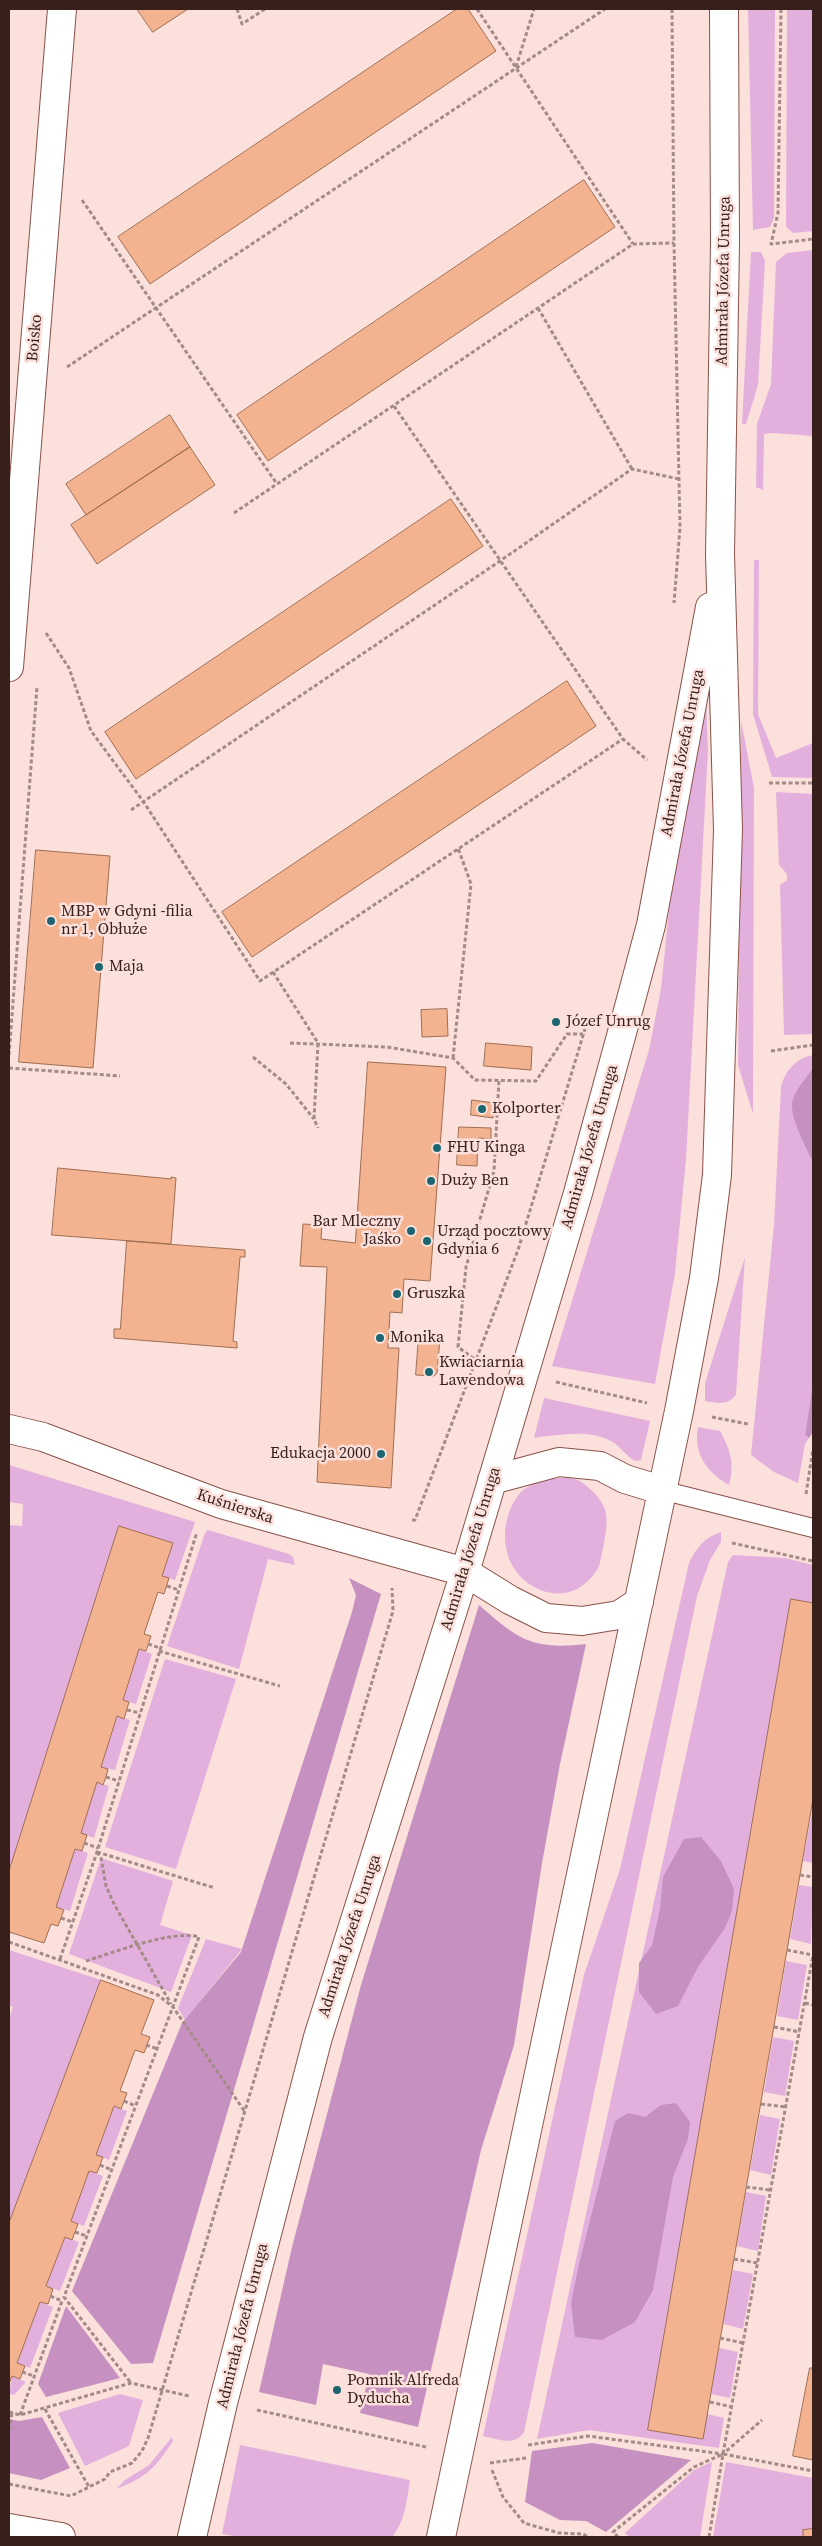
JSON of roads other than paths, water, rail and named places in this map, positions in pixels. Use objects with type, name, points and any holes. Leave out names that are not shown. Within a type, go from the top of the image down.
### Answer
[{"type":"street","name":"Boisko","points":[[9,667],[62,9]]},
{"type":"street","name":"Admirała Józefa Unruga","points":[[441,2537],[679,1411],[704,1278],[716,1175],[728,830],[720,554],[726,243],[724,9]]},
{"type":"street","name":"Admirała Józefa Unruga","points":[[192,2537],[223,2403],[318,2037],[465,1572],[524,1375],[581,1183],[651,925],[720,554]]},
{"type":"street","name":"Kuśnierska","points":[[9,1429],[43,1437],[207,1498],[274,1520],[394,1550],[465,1572],[510,1600],[546,1618],[582,1621],[619,1615],[639,1602]]},
{"type":"street","points":[[492,1480],[559,1462],[600,1466],[625,1479],[662,1490]]},
{"type":"street","points":[[9,2528],[61,2537]]},
{"type":"lane","points":[[662,1490],[813,1528]]},
{"type":"place","name":"MBP w Gdyni -filia nr 1, Obłuże","points":[[51,921]]},
{"type":"place","name":"Maja","points":[[99,967]]},
{"type":"place","name":"Józef Unrug","points":[[556,1022]]},
{"type":"place","name":"Kolporter","points":[[482,1109]]},
{"type":"place","name":"FHU Kinga","points":[[437,1148]]},
{"type":"place","name":"Duży Ben","points":[[431,1181]]},
{"type":"place","name":"Bar Mleczny Jaśko","points":[[411,1231]]},
{"type":"place","name":"Urząd pocztowy Gdynia 6","points":[[427,1241]]},
{"type":"place","name":"Gruszka","points":[[397,1294]]},
{"type":"place","name":"Monika","points":[[380,1338]]},
{"type":"place","name":"Kwiaciarnia Lawendowa","points":[[429,1372]]},
{"type":"place","name":"Edukacja 2000","points":[[381,1454]]},
{"type":"place","name":"Pomnik Alfreda Dyducha","points":[[337,2390]]}]
